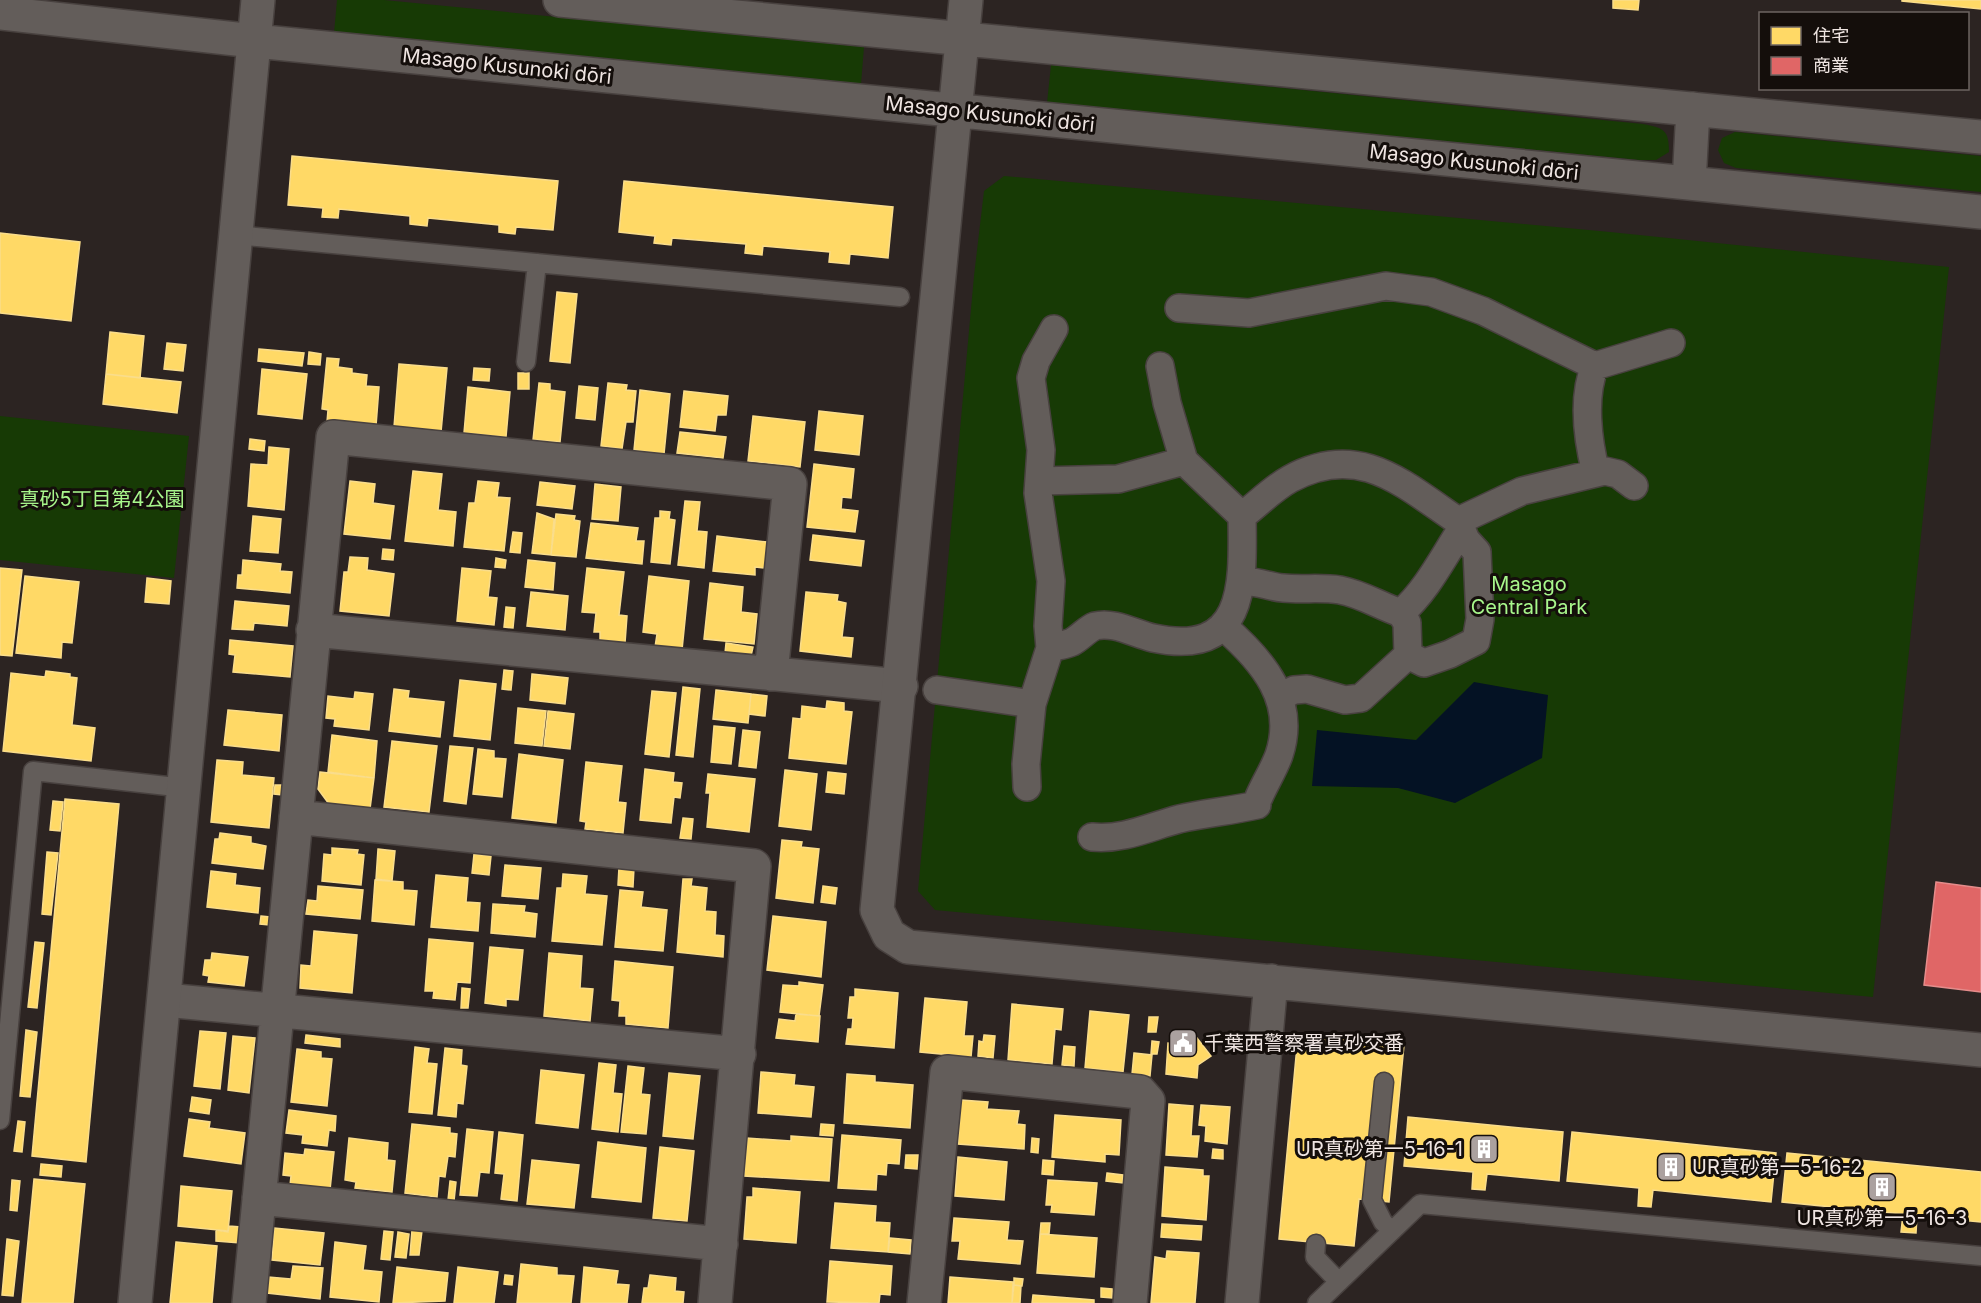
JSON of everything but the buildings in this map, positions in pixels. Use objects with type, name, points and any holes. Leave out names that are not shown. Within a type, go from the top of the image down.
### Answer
[{"type":"street","points":[[135,1303],[258,0]]},
{"type":"street","points":[[560,0],[1981,137]]},
{"type":"street","points":[[966,0],[901,687],[877,910],[889,935],[908,947],[1981,1050]]},
{"type":"street","name":"Masago Kusunoki dōri","points":[[0,13],[254,41],[1981,212]]},
{"type":"street","points":[[1689,183],[1693,109]]},
{"type":"street","points":[[1179,308],[1249,313],[1386,286],[1431,292],[1483,311],[1595,366],[1671,343]]},
{"type":"street","points":[[1027,787],[1026,764],[1032,704],[1050,648],[1047,626],[1051,581],[1038,493],[1041,450],[1031,378],[1036,361],[1054,329]]},
{"type":"street","points":[[1050,648],[1073,642],[1095,626],[1123,627],[1151,638],[1177,642],[1206,637],[1224,627],[1242,582],[1244,557],[1242,516],[1184,461],[1160,366]]},
{"type":"street","points":[[1595,366],[1588,394],[1588,415],[1591,453],[1596,473]]},
{"type":"street","points":[[249,1303],[333,437],[790,484],[771,674]]},
{"type":"street","points":[[1040,481],[1118,479],[1184,461]]},
{"type":"street","points":[[1242,516],[1292,478],[1320,469],[1355,464],[1383,471],[1460,526],[1477,552],[1480,619],[1476,641],[1450,654],[1424,663],[1408,655]]},
{"type":"street","points":[[1401,613],[1416,600],[1430,582],[1460,526],[1522,490],[1605,471],[1618,474],[1634,486]]},
{"type":"street","points":[[1242,582],[1254,580],[1282,588],[1341,590],[1369,598],[1383,607],[1401,613],[1407,623],[1408,655],[1361,698],[1345,700],[1307,689],[1294,690],[1280,697]]},
{"type":"street","points":[[1092,837],[1110,838],[1145,831],[1180,819],[1258,801],[1279,756],[1283,736],[1284,707],[1272,680],[1224,627]]},
{"type":"street","points":[[313,630],[901,687]]},
{"type":"street","points":[[937,690],[1032,704]]},
{"type":"street","points":[[296,817],[754,866],[715,1303]]},
{"type":"street","points":[[1242,1303],[1271,981]]},
{"type":"street","points":[[165,1000],[739,1054]]},
{"type":"street","points":[[924,1303],[947,1072],[1140,1092],[1145,1097],[1148,1101],[1130,1303]]},
{"type":"street","points":[[259,1198],[721,1244]]},
{"type":"lane","points":[[236,235],[900,297]]},
{"type":"lane","points":[[526,362],[537,263]]},
{"type":"lane","points":[[0,1120],[33,771],[185,788]]},
{"type":"lane","points":[[1384,1082],[1372,1200],[1383,1222],[1392,1231]]},
{"type":"lane","points":[[1317,1303],[1420,1204],[1981,1256]]},
{"type":"lane","points":[[1316,1244],[1315,1257],[1339,1282]]},
{"type":"green space","points":[[337,0],[384,0],[864,47],[861,84],[334,33]]},
{"type":"green space","points":[[1051,65],[1643,124],[1664,131],[1668,139],[1669,152],[1656,160],[1640,160],[1047,103]]},
{"type":"green space","points":[[1735,132],[1981,156],[1981,192],[1736,168],[1724,163],[1718,150],[1722,138]]},
{"type":"green space","name":"Masago Central Park","points":[[1004,176],[1610,232],[1949,267],[1873,997],[935,910],[918,891],[974,276],[984,191]]},
{"type":"green space","name":"真砂5丁目第4公園","points":[[0,416],[189,436],[174,578],[0,560]]},
{"type":"water","points":[[1474,682],[1548,695],[1542,758],[1455,803],[1398,788],[1312,786],[1317,730],[1416,740]]},
{"type":"place","name":"千葉西警察署真砂交番","points":[[1183,1043]]},
{"type":"place","name":"UR真砂第一5-16-1","points":[[1484,1149]]},
{"type":"place","name":"UR真砂第一5-16-2","points":[[1671,1167]]},
{"type":"place","name":"UR真砂第一5-16-3","points":[[1882,1187]]}]
